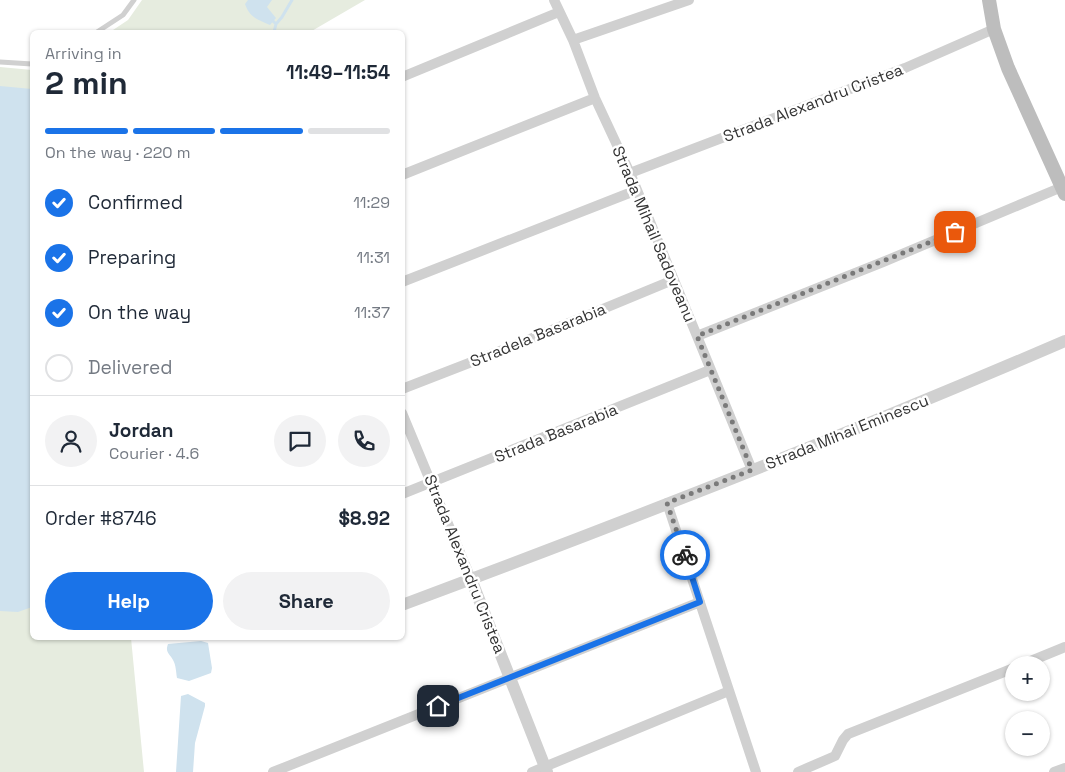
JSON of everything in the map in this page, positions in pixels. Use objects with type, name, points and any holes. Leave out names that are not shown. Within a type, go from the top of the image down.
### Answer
[{"type":"main road","points":[[989,0],[994,30],[1008,68],[1063,190]]},
{"type":"street","name":"Strada Mihail Sadoveanu","points":[[554,0],[630,173],[752,470]]},
{"type":"street","points":[[573,40],[689,0]]},
{"type":"street","points":[[405,76],[559,12]]},
{"type":"street","name":"Strada Alexandru Cristea","points":[[630,173],[905,68],[994,30]]},
{"type":"street","points":[[405,174],[596,98]]},
{"type":"street","points":[[405,281],[637,190]]},
{"type":"street","points":[[697,336],[1063,190]]},
{"type":"street","name":"Stradela Basarabia","points":[[405,388],[518,344],[673,280]]},
{"type":"street","name":"Strada Mihai Eminescu","points":[[405,604],[752,470],[935,397],[1065,341]]},
{"type":"street","name":"Strada Basarabia","points":[[405,493],[710,370]]},
{"type":"street","name":"Strada Alexandru Cristea","points":[[405,420],[472,579],[546,769]]},
{"type":"street","points":[[667,503],[756,772]]},
{"type":"street","points":[[273,772],[700,602]]},
{"type":"street","points":[[1043,656],[1065,647]]},
{"type":"street","points":[[798,772],[835,756],[848,734],[1005,672]]},
{"type":"street","points":[[532,772],[546,769],[729,691]]},
{"type":"street","points":[[1054,772],[1065,768]]},
{"type":"lane","points":[[100,30],[123,15],[134,0]]},
{"type":"lane","points":[[0,62],[30,64]]},
{"type":"shaded area","points":[[142,0],[365,0],[313,30],[113,30],[128,20]]},
{"type":"shaded area","points":[[0,67],[30,70],[30,640],[131,640],[144,772],[0,772]]},
{"type":"water","points":[[248,0],[272,0],[267,7],[276,18],[270,25],[252,15],[245,4]]},
{"type":"water","points":[[0,86],[30,89],[30,608],[18,612],[0,611]]},
{"type":"water","points":[[201,641],[208,643],[211,673],[189,681],[177,678],[174,662],[167,651],[168,644]]},
{"type":"water","points":[[188,694],[205,703],[205,706],[195,743],[193,772],[176,772],[181,696]]},
{"type":"waterway","points":[[276,24],[292,0]]},
{"type":"waterway","points":[[273,21],[276,24],[274,30]]},
{"type":"way so far","points":[[685,555],[667,503],[752,470],[697,336],[955,232]]},
{"type":"route","points":[[438,706],[700,602],[685,555]]}]
